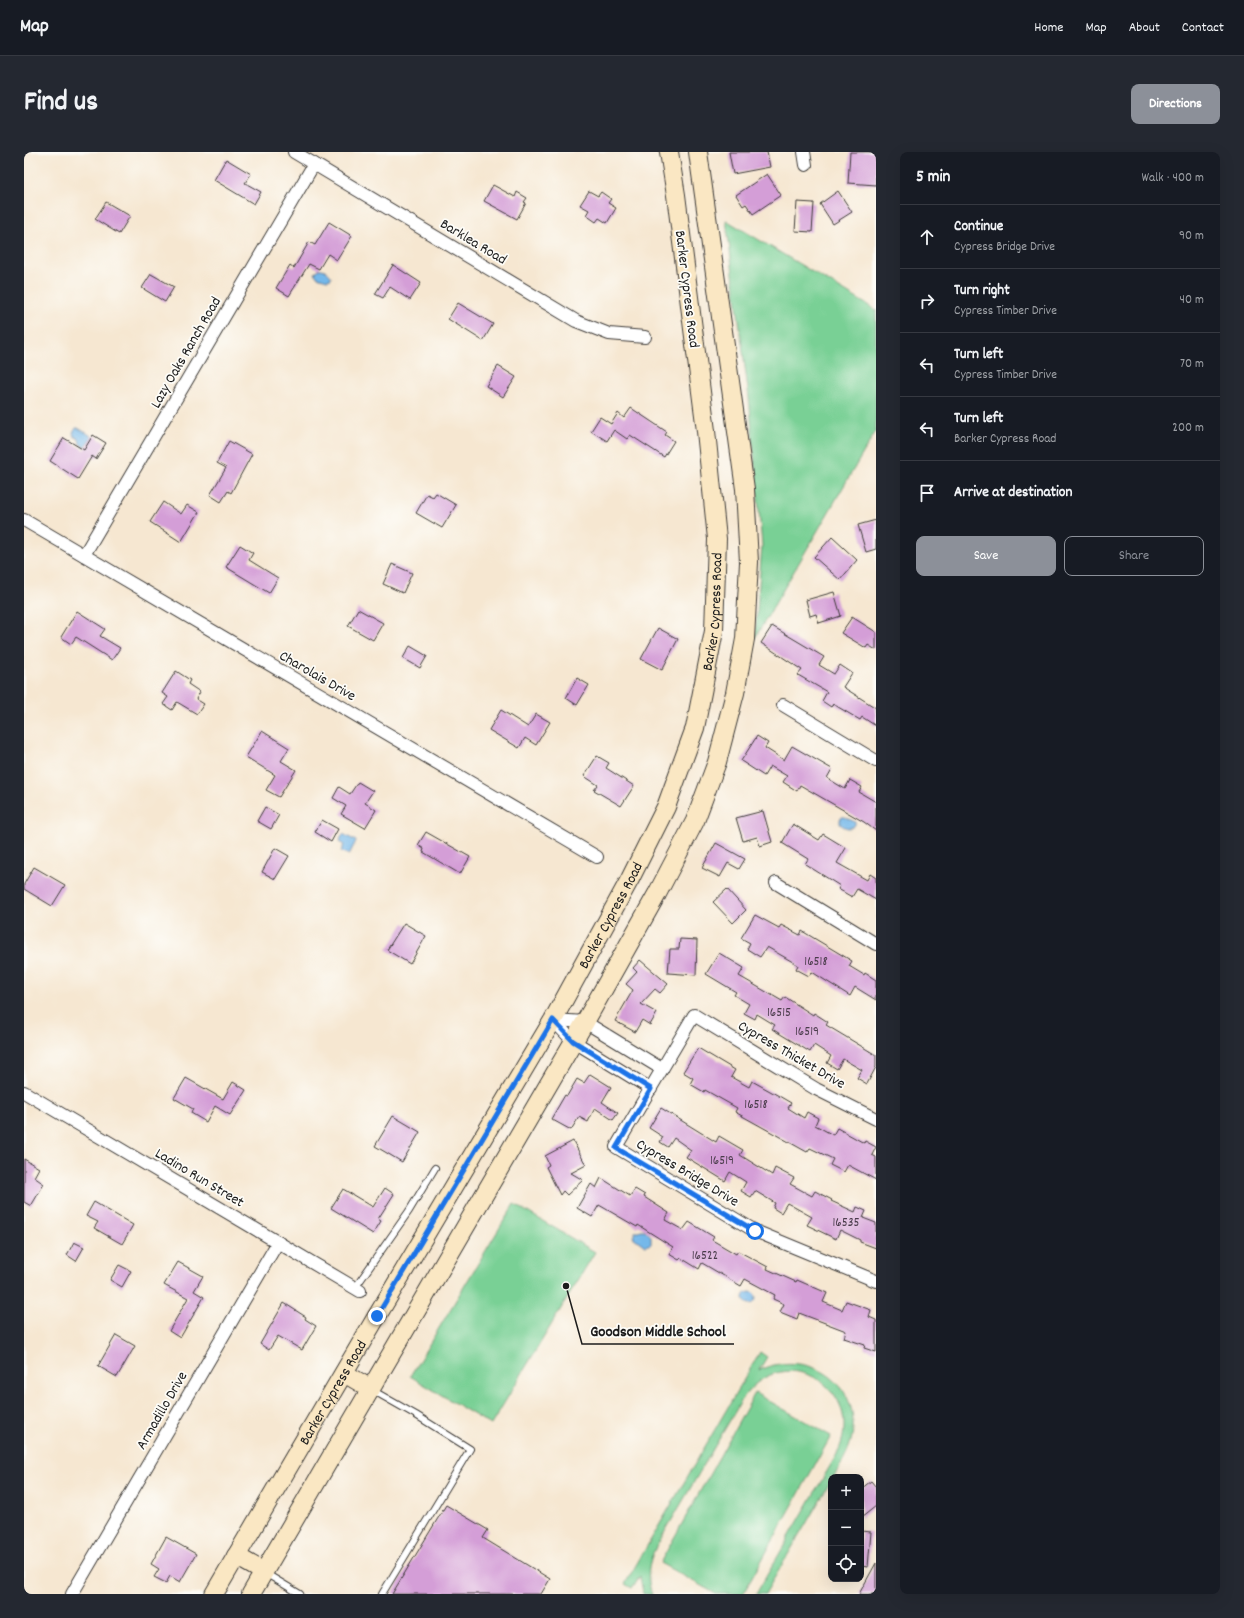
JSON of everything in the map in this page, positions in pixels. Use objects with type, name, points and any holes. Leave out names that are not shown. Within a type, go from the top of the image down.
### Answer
[{"type":"main road","name":"Barker Cypress Road","points":[[214,1594],[553,1020],[630,879],[666,807],[695,728],[714,631],[717,539],[705,424],[676,195],[669,152]]},
{"type":"main road","name":"Barker Cypress Road","points":[[251,1594],[585,1022],[657,894],[695,821],[717,762],[735,693],[745,639],[749,562],[745,489],[698,152]]},
{"type":"main road","points":[[344,1373],[371,1389]]},
{"type":"main road","points":[[236,1556],[264,1572]]},
{"type":"street","name":"Barklea Road","points":[[294,152],[576,321],[609,334],[645,337]]},
{"type":"street","points":[[804,152],[806,165]]},
{"type":"street","name":"Lazy Oaks Ranch Road","points":[[84,555],[314,164]]},
{"type":"street","name":"Charolais Drive","points":[[24,520],[597,857]]},
{"type":"street","points":[[783,705],[876,761]]},
{"type":"street","points":[[776,883],[876,944]]},
{"type":"street","name":"Cypress Thicket Drive","points":[[662,1069],[694,1015],[816,1089],[876,1119]]},
{"type":"street","points":[[553,1020],[585,1022],[662,1069],[651,1089],[573,1041],[553,1020]]},
{"type":"street","name":"Cypress Bridge Drive","points":[[651,1089],[616,1148],[755,1231],[876,1281]]},
{"type":"street","name":"Ladino Run Street","points":[[24,1092],[357,1289]]},
{"type":"street","name":"Armadillo Drive","points":[[72,1594],[278,1242]]},
{"type":"lane","points":[[357,1289],[409,1212],[435,1168]]},
{"type":"lane","points":[[371,1389],[470,1449],[382,1594]]},
{"type":"lane","points":[[264,1572],[300,1594]]},
{"type":"green space","points":[[726,220],[876,310],[876,431],[755,638],[762,545],[749,398]]},
{"type":"green space","points":[[514,1204],[595,1252],[491,1425],[410,1376]]},
{"type":"green space","points":[[760,1352],[767,1357],[759,1370],[776,1365],[793,1363],[809,1366],[824,1372],[836,1382],[846,1395],[852,1411],[853,1429],[851,1442],[836,1474],[828,1474],[828,1486],[765,1594],[756,1594],[837,1454],[844,1430],[842,1409],[832,1392],[817,1379],[799,1372],[779,1372],[760,1381],[743,1398],[656,1547],[651,1558],[649,1570],[649,1582],[652,1594],[643,1594],[640,1576],[632,1588],[625,1584]]},
{"type":"green space","points":[[755,1393],[831,1436],[743,1594],[716,1594],[660,1563]]},
{"type":"water","points":[[319,269],[326,271],[331,276],[331,279],[327,280],[317,277],[315,273]]},
{"type":"water","points":[[76,428],[90,435],[91,438],[84,447],[80,444],[79,439],[74,436],[73,433]]},
{"type":"water","points":[[842,817],[855,822],[855,825],[849,828],[840,824],[840,819]]},
{"type":"water","points":[[343,834],[356,841],[349,855],[341,851],[344,845],[339,842]]},
{"type":"water","points":[[645,1230],[651,1236],[651,1244],[645,1246],[633,1237],[635,1232]]},
{"type":"water","points":[[748,1292],[752,1292],[756,1298],[752,1304],[748,1304],[744,1300],[744,1296]]},
{"type":"building","points":[[729,152],[767,152],[770,167],[733,174]]},
{"type":"building","points":[[850,152],[876,152],[876,185],[848,183]]},
{"type":"building","points":[[226,159],[251,174],[245,183],[261,192],[254,204],[214,180]]},
{"type":"building","points":[[767,174],[781,195],[753,214],[746,204],[743,206],[736,195]]},
{"type":"building","points":[[493,185],[515,197],[517,192],[527,198],[524,202],[526,203],[517,219],[484,201]]},
{"type":"building","points":[[589,191],[598,196],[601,192],[611,199],[608,203],[616,208],[607,223],[599,218],[596,222],[586,215],[589,210],[580,205]]},
{"type":"building","points":[[838,191],[852,212],[833,224],[820,204]]},
{"type":"building","points":[[106,202],[130,216],[119,234],[95,219]]},
{"type":"building","points":[[797,202],[814,203],[812,232],[795,231]]},
{"type":"building","points":[[329,222],[352,236],[337,260],[328,254],[319,269],[309,264],[289,296],[276,288],[290,265],[294,268],[309,242],[315,245]]},
{"type":"building","points":[[393,265],[421,283],[410,300],[390,287],[383,298],[375,294]]},
{"type":"building","points":[[151,274],[174,287],[165,302],[142,288]]},
{"type":"building","points":[[458,303],[493,324],[483,341],[448,319]]},
{"type":"building","points":[[498,366],[516,377],[503,397],[486,386]]},
{"type":"building","points":[[631,408],[667,432],[665,435],[674,441],[664,457],[630,435],[627,439],[614,430],[607,441],[591,431],[600,417],[611,424],[618,413],[624,418]]},
{"type":"building","points":[[93,435],[106,443],[96,459],[92,456],[78,479],[50,461],[64,438],[84,450]]},
{"type":"building","points":[[229,441],[252,454],[231,493],[228,491],[221,502],[210,495],[226,468],[217,463]]},
{"type":"building","points":[[436,493],[456,505],[442,528],[416,513],[427,494],[433,497]]},
{"type":"building","points":[[163,502],[181,514],[187,505],[199,512],[181,542],[150,522]]},
{"type":"building","points":[[876,520],[876,549],[866,552],[858,525]]},
{"type":"building","points":[[832,537],[857,560],[840,580],[814,557]]},
{"type":"building","points":[[240,545],[253,553],[249,560],[278,578],[269,593],[226,567]]},
{"type":"building","points":[[392,564],[412,573],[403,593],[383,584]]},
{"type":"building","points":[[834,592],[841,616],[819,623],[816,614],[810,616],[806,600]]},
{"type":"building","points":[[358,609],[383,623],[373,640],[348,626]]},
{"type":"building","points":[[77,611],[105,629],[100,636],[120,648],[112,660],[76,637],[71,644],[61,637]]},
{"type":"building","points":[[852,617],[876,632],[876,650],[868,645],[866,648],[841,633]]},
{"type":"building","points":[[772,626],[824,657],[819,665],[834,674],[840,665],[852,673],[843,687],[876,708],[876,726],[862,717],[860,720],[833,704],[831,707],[822,701],[827,692],[798,675],[802,670],[761,643]]},
{"type":"building","points":[[658,628],[678,639],[662,670],[641,659]]},
{"type":"building","points":[[410,646],[427,656],[420,668],[403,658]]},
{"type":"building","points":[[176,671],[190,680],[188,684],[200,692],[196,699],[204,704],[197,714],[177,702],[172,710],[163,704],[168,697],[162,693]]},
{"type":"building","points":[[577,678],[589,685],[577,705],[566,698]]},
{"type":"building","points":[[501,710],[528,727],[536,714],[550,722],[536,745],[525,738],[519,748],[489,730]]},
{"type":"building","points":[[262,731],[289,748],[281,761],[296,770],[279,797],[266,790],[275,775],[246,757]]},
{"type":"building","points":[[757,736],[768,743],[765,748],[784,760],[792,746],[832,769],[827,778],[845,789],[850,780],[862,787],[859,792],[876,802],[876,831],[864,822],[800,785],[797,791],[783,782],[787,776],[770,766],[764,776],[741,761]]},
{"type":"building","points":[[597,756],[609,763],[606,768],[634,786],[621,806],[594,790],[598,785],[584,776]]},
{"type":"building","points":[[358,782],[373,791],[365,803],[376,810],[365,828],[341,814],[346,806],[333,798],[339,787],[350,794]]},
{"type":"building","points":[[265,807],[279,815],[271,829],[257,821]]},
{"type":"building","points":[[763,811],[772,842],[760,846],[757,837],[743,841],[736,818]]},
{"type":"building","points":[[322,820],[338,829],[331,842],[315,832]]},
{"type":"building","points":[[793,824],[819,840],[823,834],[846,848],[837,863],[867,880],[870,874],[876,878],[876,900],[857,889],[852,897],[838,889],[840,886],[805,864],[808,859],[782,843]]},
{"type":"building","points":[[426,832],[470,857],[460,874],[423,852],[424,849],[418,845]]},
{"type":"building","points":[[716,843],[745,859],[739,869],[728,863],[720,877],[702,868]]},
{"type":"building","points":[[275,848],[289,856],[275,879],[262,872]]},
{"type":"building","points":[[34,867],[65,885],[52,906],[24,889],[24,884]]},
{"type":"building","points":[[727,889],[746,910],[733,923],[713,902]]},
{"type":"building","points":[[755,915],[779,928],[781,925],[800,935],[802,931],[852,961],[849,966],[876,980],[876,1000],[855,987],[850,996],[812,972],[809,976],[796,969],[798,965],[767,947],[760,957],[747,949],[750,943],[741,938]]},
{"type":"building","points":[[404,923],[426,936],[410,964],[387,950]]},
{"type":"building","points":[[680,939],[697,940],[696,975],[668,973],[670,949],[679,949]]},
{"type":"building","points":[[719,953],[744,968],[739,976],[782,1001],[785,997],[813,1015],[814,1013],[828,1022],[826,1025],[876,1055],[876,1067],[867,1084],[857,1078],[862,1070],[843,1059],[837,1069],[827,1063],[831,1056],[814,1045],[810,1052],[772,1029],[775,1025],[757,1014],[755,1019],[744,1013],[749,1004],[734,995],[736,992],[706,974]]},
{"type":"building","points":[[640,960],[668,984],[660,993],[655,989],[641,1004],[657,1013],[650,1025],[642,1020],[635,1032],[615,1021],[633,990],[626,984],[637,972],[633,968]]},
{"type":"building","points":[[698,1048],[735,1070],[731,1077],[749,1087],[752,1081],[779,1096],[791,1103],[788,1108],[804,1118],[807,1112],[818,1118],[815,1125],[833,1135],[837,1128],[864,1143],[865,1141],[876,1147],[872,1155],[876,1157],[876,1180],[848,1165],[844,1172],[830,1165],[833,1159],[810,1148],[807,1152],[735,1112],[737,1108],[705,1090],[704,1092],[690,1084],[693,1078],[683,1072]]},
{"type":"building","points":[[590,1074],[611,1087],[602,1102],[618,1113],[613,1120],[595,1108],[588,1122],[579,1117],[571,1130],[551,1119],[565,1095],[567,1096],[577,1079],[584,1083]]},
{"type":"building","points":[[186,1078],[223,1099],[233,1082],[246,1090],[230,1115],[215,1106],[206,1122],[191,1113],[193,1109],[174,1098]]},
{"type":"building","points":[[661,1108],[716,1142],[719,1136],[743,1150],[740,1155],[772,1175],[775,1168],[794,1178],[790,1184],[812,1196],[815,1191],[832,1200],[831,1201],[855,1212],[857,1207],[866,1211],[863,1218],[876,1223],[876,1248],[860,1242],[860,1240],[840,1230],[836,1239],[807,1225],[812,1217],[787,1203],[781,1213],[773,1208],[775,1203],[755,1191],[751,1197],[741,1191],[746,1182],[730,1172],[725,1181],[686,1157],[691,1150],[674,1138],[668,1147],[660,1142],[663,1137],[649,1128]]},
{"type":"building","points":[[393,1116],[420,1132],[402,1162],[375,1146]]},
{"type":"building","points":[[573,1141],[586,1165],[571,1173],[583,1180],[567,1195],[563,1191],[560,1195],[546,1167],[549,1165],[545,1156]]},
{"type":"building","points":[[24,1159],[39,1168],[34,1177],[44,1184],[31,1206],[24,1202]]},
{"type":"building","points":[[601,1178],[630,1196],[635,1189],[645,1195],[644,1197],[669,1213],[665,1220],[683,1230],[689,1222],[714,1237],[712,1240],[736,1254],[738,1251],[768,1267],[767,1269],[796,1282],[797,1280],[827,1293],[823,1302],[842,1310],[846,1301],[871,1310],[869,1317],[876,1320],[876,1352],[864,1348],[865,1345],[844,1338],[846,1331],[799,1313],[797,1319],[780,1312],[784,1304],[773,1299],[775,1295],[745,1279],[741,1286],[702,1263],[699,1269],[681,1258],[679,1260],[669,1254],[673,1247],[638,1225],[637,1227],[599,1205],[592,1217],[577,1208],[591,1184],[596,1188]]},
{"type":"building","points":[[385,1188],[394,1194],[378,1219],[381,1221],[373,1234],[331,1208],[343,1189],[373,1207]]},
{"type":"building","points":[[94,1202],[133,1225],[122,1244],[94,1228],[98,1222],[86,1216]]},
{"type":"building","points":[[74,1242],[84,1247],[76,1261],[67,1255]]},
{"type":"building","points":[[178,1262],[203,1276],[194,1291],[204,1297],[180,1338],[169,1331],[188,1298],[164,1285]]},
{"type":"building","points":[[119,1265],[131,1271],[122,1287],[110,1280]]},
{"type":"building","points":[[284,1303],[306,1317],[305,1319],[316,1326],[302,1350],[278,1336],[269,1350],[260,1344]]},
{"type":"building","points":[[116,1335],[135,1346],[117,1377],[98,1366]]},
{"type":"building","points":[[871,1481],[876,1487],[876,1506],[864,1516],[864,1510],[864,1487]]},
{"type":"building","points":[[446,1505],[488,1530],[483,1538],[550,1579],[541,1594],[392,1594]]},
{"type":"building","points":[[864,1531],[871,1532],[868,1567],[864,1566]]},
{"type":"building","points":[[166,1537],[196,1554],[180,1582],[170,1576],[166,1583],[154,1577],[159,1569],[151,1564]]},
{"type":"building","points":[[876,1563],[876,1594],[859,1594]]},
{"type":"place","name":"Goodson Middle School","points":[[566,1286]]},
{"type":"route","points":[[377,1316],[553,1020],[573,1041],[651,1089],[616,1148],[755,1231]]}]
